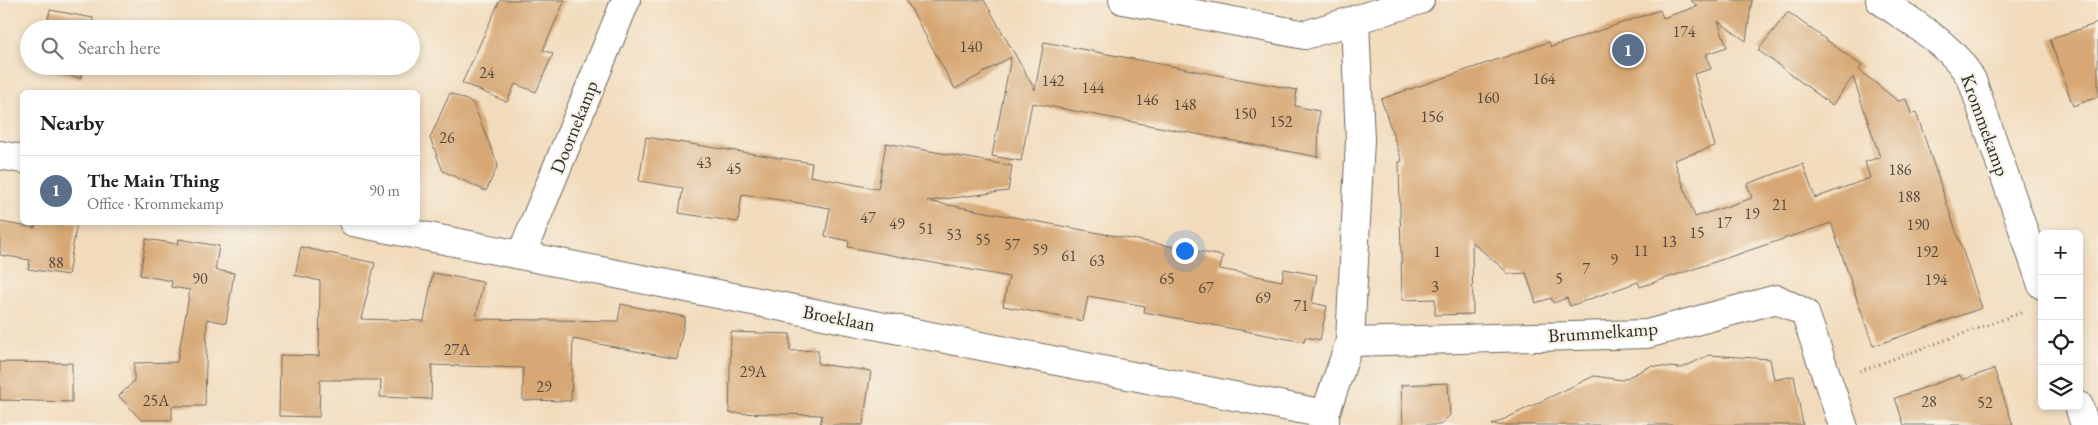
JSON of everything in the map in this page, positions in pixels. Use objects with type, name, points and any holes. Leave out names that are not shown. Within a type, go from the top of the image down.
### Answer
[{"type":"street","name":"Doornekamp","points":[[521,255],[626,0]]},
{"type":"street","points":[[1123,0],[1305,35],[1355,22],[1420,0]]},
{"type":"street","name":"Krommekamp","points":[[1880,0],[1957,57],[1972,80],[2039,275]]},
{"type":"street","points":[[1325,420],[1350,342],[1360,140],[1355,22]]},
{"type":"street","points":[[0,155],[20,159]]},
{"type":"street","name":"Broeklaan","points":[[368,225],[1325,420]]},
{"type":"street","name":"Brummelkamp","points":[[1350,342],[1647,334],[1777,299],[1805,313],[1842,425]]},
{"type":"street","points":[[2080,410],[2084,425]]},
{"type":"path","points":[[1829,383],[2025,312]]},
{"type":"building","points":[[500,0],[565,0],[543,50],[553,54],[536,92],[515,84],[507,102],[462,83]]},
{"type":"building","points":[[906,0],[984,0],[1035,90],[1044,42],[1297,90],[1295,106],[1319,111],[1318,157],[1032,103],[1021,161],[992,156],[1011,57],[955,89]]},
{"type":"building","points":[[1690,0],[1752,0],[1746,41],[1718,21],[1727,47],[1706,54],[1711,69],[1694,74],[1715,146],[1674,160],[1695,217],[1752,198],[1747,184],[1803,164],[1815,198],[1870,178],[1865,162],[1880,157],[1853,77],[1832,105],[1758,50],[1788,12],[1862,66],[1859,70],[1898,101],[1906,99],[1911,114],[1916,112],[1982,308],[1873,346],[1831,223],[1640,287],[1638,282],[1570,306],[1567,298],[1553,303],[1551,298],[1536,303],[1526,273],[1509,274],[1472,242],[1473,314],[1435,315],[1435,299],[1402,300],[1399,162],[1402,161],[1381,99],[1549,42],[1551,47],[1660,10],[1663,18],[1698,6]]},
{"type":"building","points":[[50,10],[93,18],[93,20],[48,20]]},
{"type":"building","points":[[2098,23],[2098,97],[2073,106],[2050,39]]},
{"type":"building","points":[[66,75],[82,75],[81,78]]},
{"type":"building","points":[[450,93],[473,103],[498,165],[486,191],[443,171],[430,138]]},
{"type":"building","points":[[646,137],[812,163],[810,176],[878,189],[886,143],[1012,166],[1008,191],[927,201],[1223,256],[1220,269],[1282,281],[1284,269],[1317,275],[1312,303],[1327,306],[1320,340],[1305,337],[1304,342],[1144,312],[1145,306],[1088,296],[1083,321],[1003,306],[1009,277],[848,247],[849,241],[825,236],[830,208],[742,194],[738,222],[679,213],[683,188],[639,181]]},
{"type":"building","points":[[0,222],[35,228],[36,225],[76,225],[68,275],[28,269],[30,260],[0,255]]},
{"type":"building","points":[[146,239],[178,244],[179,239],[219,246],[215,270],[234,273],[226,323],[207,319],[205,406],[172,406],[172,420],[141,420],[119,396],[134,381],[134,363],[177,362],[190,290],[171,287],[172,281],[140,275]]},
{"type":"building","points":[[301,247],[375,263],[361,319],[424,321],[433,273],[483,282],[476,319],[618,321],[621,304],[685,317],[677,359],[573,339],[571,401],[523,400],[523,368],[432,365],[431,399],[380,397],[381,380],[320,380],[319,417],[279,416],[280,355],[319,356],[320,281],[295,275]]},
{"type":"building","points":[[731,332],[790,334],[790,351],[818,350],[818,364],[871,371],[863,425],[820,425],[822,415],[729,413]]},
{"type":"building","points":[[1709,355],[1770,359],[1774,380],[1794,376],[1803,425],[1492,425],[1594,376],[1622,380],[1651,366],[1682,368]]},
{"type":"building","points":[[0,362],[72,363],[72,402],[0,400]]},
{"type":"building","points":[[1994,369],[2013,425],[1904,425],[1895,398],[1960,375],[1962,380]]},
{"type":"building","points":[[1448,383],[1450,415],[1440,425],[1403,425],[1401,385]]},
{"type":"place","name":"The Main Thing","points":[[1628,50]]}]
